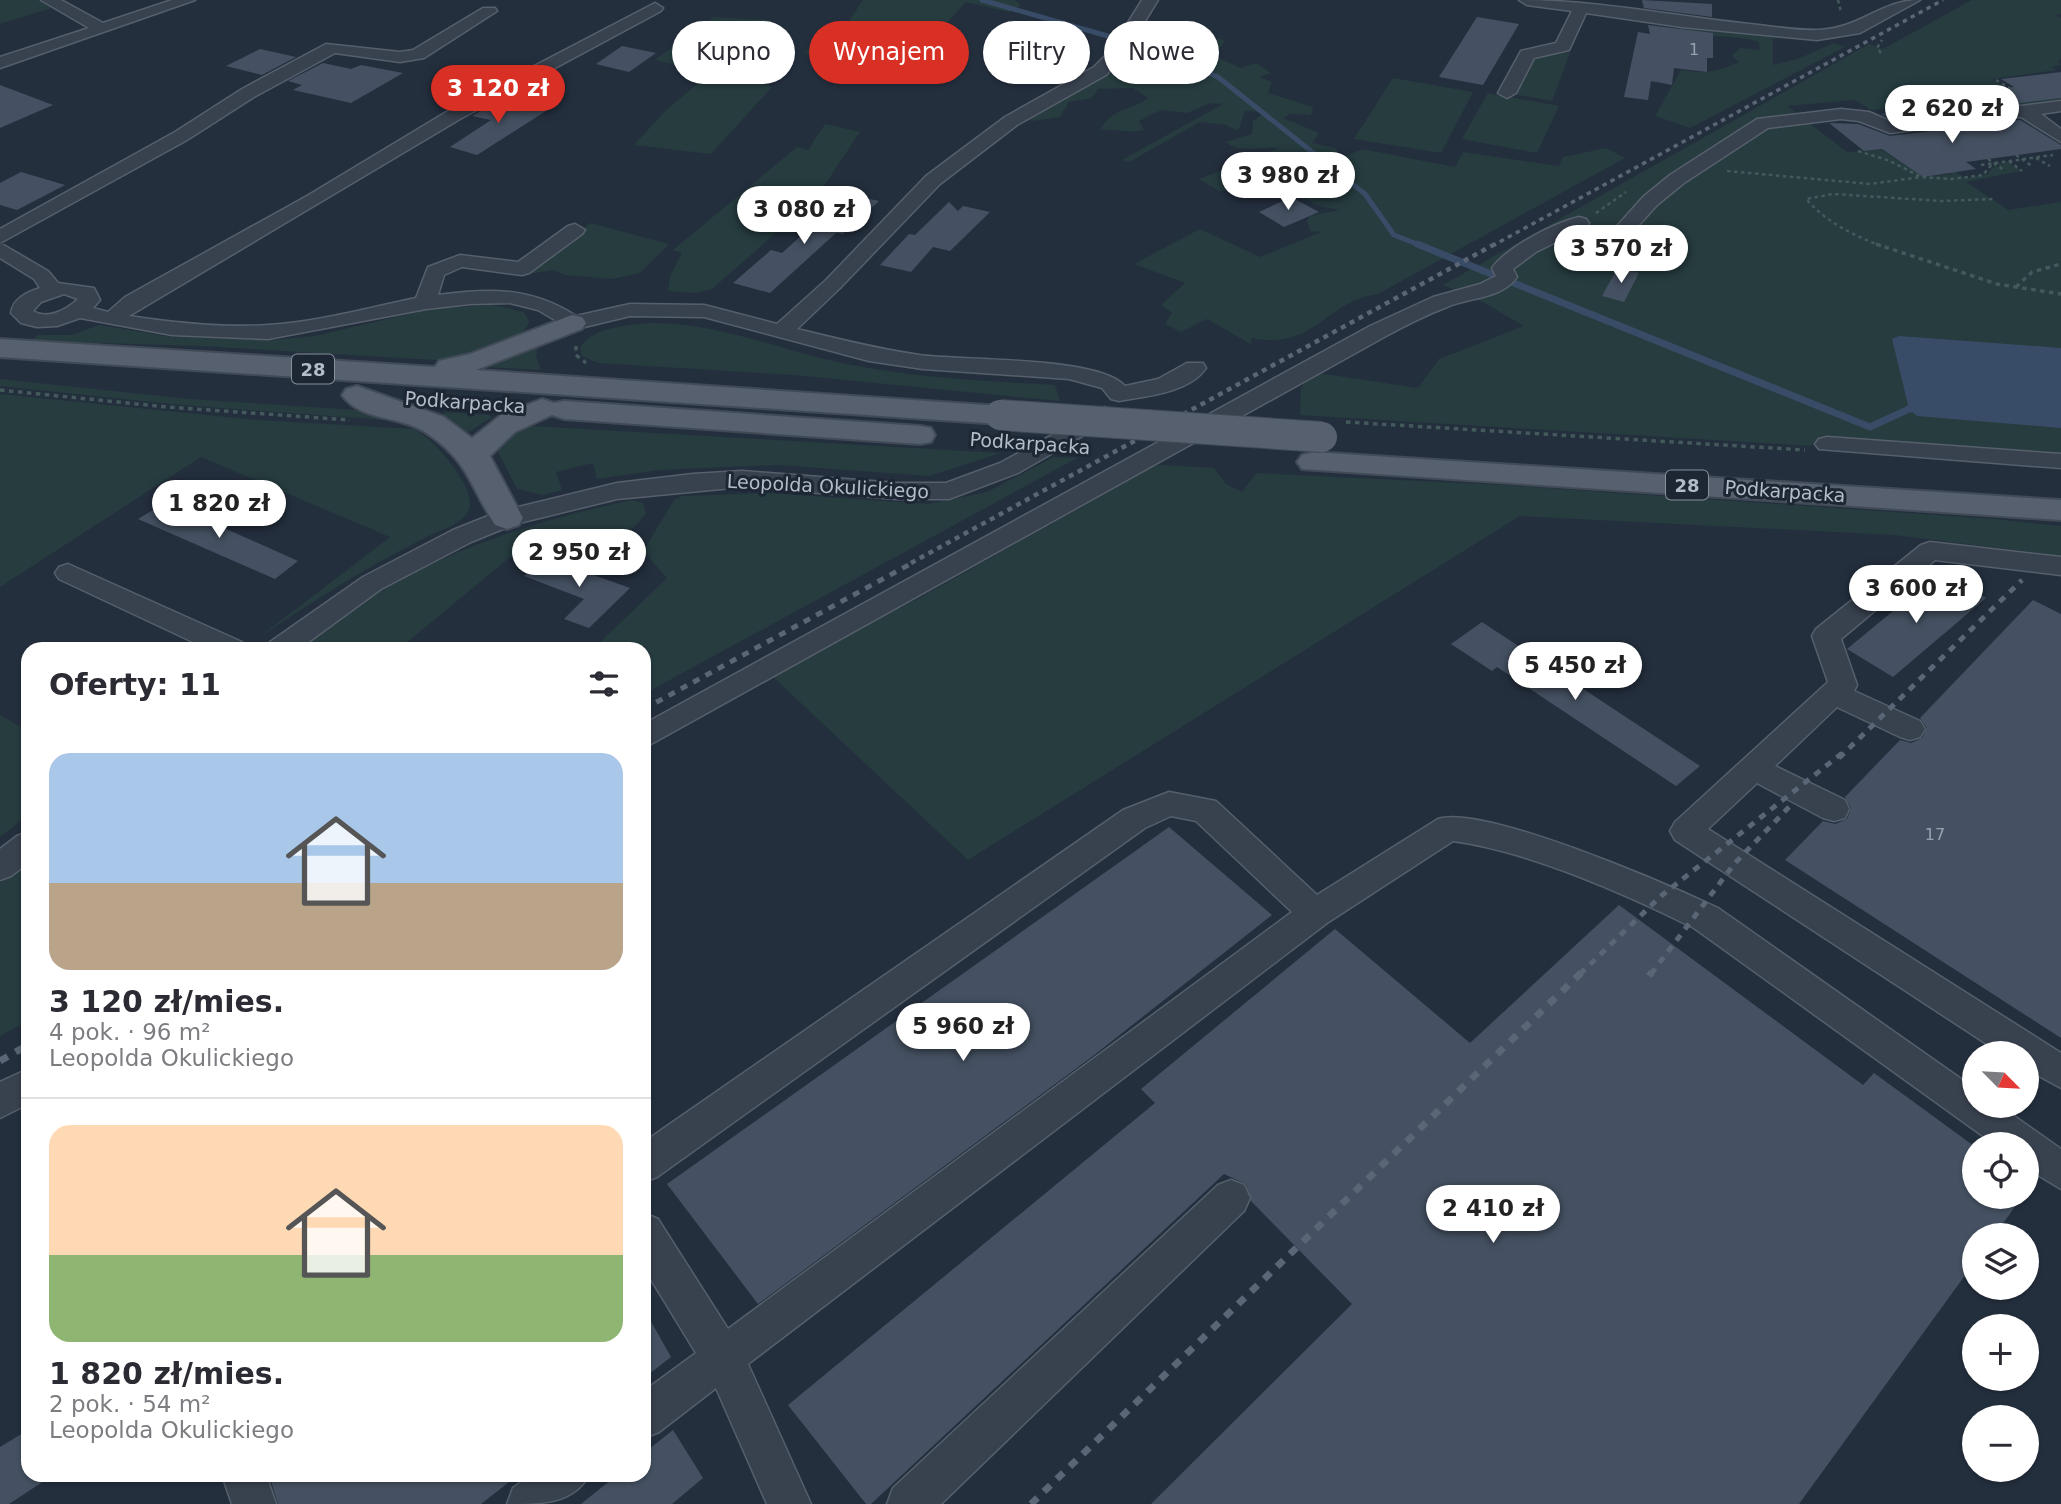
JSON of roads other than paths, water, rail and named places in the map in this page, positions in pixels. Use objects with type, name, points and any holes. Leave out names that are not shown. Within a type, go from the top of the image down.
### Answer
[{"type":"main road","points":[[416,374],[478,361],[572,323]]},
{"type":"main road","points":[[572,323],[554,343],[553,357],[560,370],[626,387]]},
{"type":"main road","name":"Podkarpacka","points":[[0,348],[226,365],[626,387],[997,427]]},
{"type":"main road","name":"Podkarpacka","points":[[0,371],[354,408],[542,408],[1326,440],[2061,483]]},
{"type":"main road","points":[[354,408],[384,408],[433,423],[474,456],[507,518]]},
{"type":"main road","points":[[474,456],[487,437],[504,424],[542,408]]},
{"type":"main road","name":"Podkarpacka","points":[[1326,440],[2061,510]]},
{"type":"street","points":[[49,0],[101,28]]},
{"type":"street","points":[[0,63],[187,0]]},
{"type":"street","points":[[780,332],[833,284],[933,180],[1011,121],[1100,71],[1117,53],[1150,0]]},
{"type":"street","points":[[1527,0],[1772,32],[1817,35],[1854,30],[1912,0]]},
{"type":"street","points":[[112,319],[133,302],[314,200],[454,115],[655,8]]},
{"type":"street","points":[[1507,93],[1527,55],[1563,46],[1581,8]]},
{"type":"street","points":[[0,237],[181,136],[248,93],[332,48],[400,57],[418,54],[489,11]]},
{"type":"street","points":[[1620,234],[1650,201],[1695,167],[1763,123],[1841,114],[1863,116],[1890,128],[2061,106]]},
{"type":"street","points":[[2025,111],[2060,145]]},
{"type":"street","points":[[651,733],[1378,331],[1452,297],[1484,291],[1505,279],[1502,268],[1508,262],[1537,243],[1579,223]]},
{"type":"street","points":[[426,301],[435,271],[460,261],[522,269],[575,230]]},
{"type":"street","points":[[0,249],[33,270],[53,290]]},
{"type":"street","points":[[0,317],[22,313],[31,319],[49,320],[78,311],[89,300],[87,292],[73,288],[53,290],[33,298],[22,308],[22,313]]},
{"type":"street","points":[[78,311],[112,319],[200,330],[269,332],[310,329],[426,301],[502,297],[531,301],[555,309],[572,323],[630,310],[704,311],[869,354],[923,362],[1070,372],[1110,383],[1119,394],[1165,385],[1195,368]]},
{"type":"street","name":"Leopolda Okulickiego","points":[[290,642],[372,583],[462,536],[507,518],[617,491],[742,479],[897,491],[949,491],[1009,468],[1101,419],[1119,394]]},
{"type":"street","points":[[1817,447],[2061,461]]},
{"type":"street","points":[[2061,566],[1930,551],[1826,636],[1843,685],[1686,831],[2061,1072]]},
{"type":"street","points":[[68,573],[217,642]]},
{"type":"street","points":[[1833,694],[1910,729]]},
{"type":"street","points":[[1753,768],[1834,809]]},
{"type":"street","points":[[651,1159],[1133,819],[1169,804],[1205,810],[1315,914]]},
{"type":"street","points":[[651,1413],[1315,914],[1449,828],[1494,834],[1661,897],[1706,918],[2007,1132]]},
{"type":"street","points":[[0,867],[21,850]]},
{"type":"street","points":[[0,1101],[21,1089]]},
{"type":"street","points":[[2039,1155],[2061,1171]]},
{"type":"street","points":[[909,1504],[1231,1198]]},
{"type":"street","points":[[651,1243],[723,1359],[789,1504]]},
{"type":"street","points":[[246,1482],[254,1504]]},
{"type":"street","points":[[529,1504],[558,1482]]},
{"type":"water","points":[[1899,336],[2061,348],[2061,428],[1917,416],[1909,409],[1892,339]]},
{"type":"waterway","points":[[982,0],[1104,35]]},
{"type":"waterway","points":[[1219,78],[1365,194],[1394,235],[1420,245]]},
{"type":"waterway","points":[[1420,245],[1870,427],[1909,409],[1920,409]]},
{"type":"railway","points":[[1492,246],[1943,0]]},
{"type":"railway","points":[[911,563],[1495,244]]},
{"type":"railway","points":[[651,705],[914,562]]},
{"type":"railway","points":[[1839,758],[2022,580]]},
{"type":"railway","points":[[1580,974],[1661,896],[1845,751]]},
{"type":"railway","points":[[1651,974],[1735,863],[1794,802]]},
{"type":"railway","points":[[1031,1504],[1582,972]]},
{"type":"railway","points":[[1649,976],[1652,972]]},
{"type":"railway","points":[[0,1061],[21,1049]]}]
